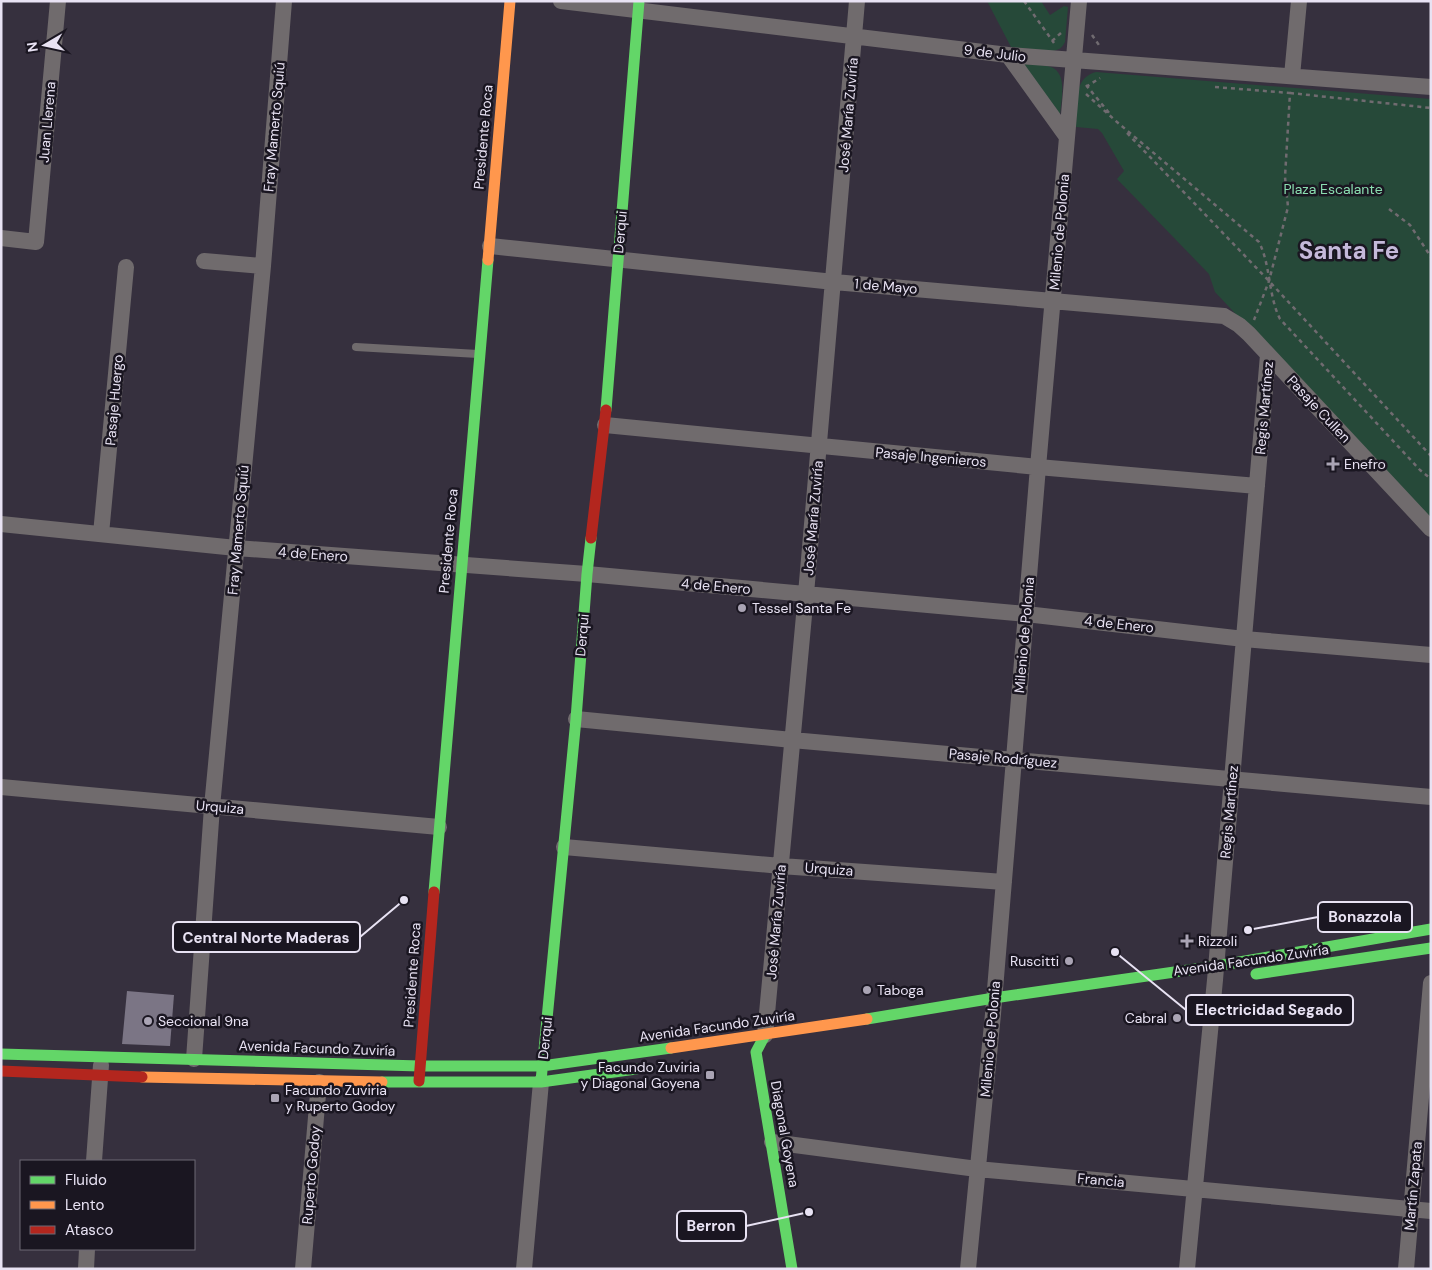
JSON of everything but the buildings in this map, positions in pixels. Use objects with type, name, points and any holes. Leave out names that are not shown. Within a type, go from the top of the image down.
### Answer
[{"type":"street","name":"Juan Llerena","points":[[1,238],[36,242],[58,1]]},
{"type":"street","name":"Fray Mamerto Squiú","points":[[194,1059],[212,807],[263,266],[284,1]]},
{"type":"street","name":"Presidente Roca","points":[[419,1083],[438,827],[510,1]]},
{"type":"street","name":"9 de Julio","points":[[560,1],[639,6],[854,36],[1070,63],[1292,76],[1431,87]]},
{"type":"street","name":"José María Zuviría","points":[[759,1048],[781,866],[834,282],[857,1]]},
{"type":"street","name":"Milenio de Polonia","points":[[968,1269],[993,1010],[1067,137],[1078,93],[1070,63],[1079,1]]},
{"type":"street","points":[[1292,76],[1299,1]]},
{"type":"street","name":"Derqui","points":[[524,1269],[576,719],[587,574],[605,425],[639,6]]},
{"type":"street","points":[[1008,55],[1067,137]]},
{"type":"street","name":"1 de Mayo","points":[[490,246],[834,282],[1218,315],[1239,325],[1268,354]]},
{"type":"street","points":[[204,262],[263,266]]},
{"type":"street","name":"Pasaje Huergo","points":[[101,534],[126,267]]},
{"type":"street","name":"Regis Martínez","points":[[1187,1269],[1215,976],[1268,354]]},
{"type":"street","name":"Pasaje Cullen","points":[[1268,354],[1431,529]]},
{"type":"street","name":"Pasaje Ingenieros","points":[[605,425],[819,447],[1257,486]]},
{"type":"street","name":"4 de Enero","points":[[1,524],[236,548],[587,574],[1026,614],[1431,656]]},
{"type":"street","name":"Pasaje Rodríguez","points":[[576,719],[1431,797]]},
{"type":"street","name":"Urquiza","points":[[1,787],[438,827]]},
{"type":"street","name":"Urquiza","points":[[564,847],[781,866],[1004,882]]},
{"type":"street","name":"Avenida Facundo Zuviría","points":[[1,1054],[420,1066],[542,1074],[759,1048],[1215,976],[1431,929]]},
{"type":"street","name":"Avenida Facundo Zuviría","points":[[1244,976],[1431,948]]},
{"type":"street","name":"Martín Zapata","points":[[1406,1269],[1431,983]]},
{"type":"street","name":"Diagonal Goyena","points":[[759,1048],[792,1269]]},
{"type":"street","points":[[94,1160],[101,1057]]},
{"type":"street","name":"Avenida Facundo Zuviría","points":[[1,1071],[100,1076],[419,1083],[648,1067]]},
{"type":"street","name":"Ruperto Godoy","points":[[303,1269],[319,1082]]},
{"type":"street","name":"Francia","points":[[772,1142],[977,1169],[1431,1210]]},
{"type":"street","points":[[86,1269],[87,1250]]},
{"type":"lane","points":[[356,347],[480,354]]},
{"type":"path","points":[[1024,1],[1086,86],[1117,122],[1269,280],[1431,456]]},
{"type":"path","points":[[1078,93],[1099,78],[1108,78]]},
{"type":"path","points":[[1213,87],[1431,108]]},
{"type":"path","points":[[1078,93],[1085,102]]},
{"type":"path","points":[[1078,93],[1117,122],[1259,242],[1264,253],[1274,307],[1280,319],[1420,470],[1431,479]]},
{"type":"path","points":[[1249,334],[1269,280],[1288,207],[1285,177],[1290,94]]},
{"type":"path","points":[[1389,209],[1410,226],[1431,257]]},
{"type":"green space","points":[[987,1],[1041,1],[1050,15],[1064,6],[1068,7],[1063,46],[1052,51],[1011,47]]},
{"type":"green space","points":[[1023,64],[1048,66],[1056,70],[1060,75],[1062,95],[1060,115]]},
{"type":"green space","name":"Plaza Escalante","points":[[1096,72],[1431,99],[1431,521],[1215,292],[1209,274],[1117,179],[1124,171],[1102,133],[1098,129],[1076,127],[1076,102],[1079,87],[1088,75]]},
{"type":"traffic: fast","points":[[606,410],[639,1]]},
{"type":"traffic: fast","points":[[434,892],[488,260]]},
{"type":"traffic: fast","points":[[541,1081],[576,719],[591,538]]},
{"type":"traffic: fast","points":[[867,1019],[994,998],[1216,966],[1431,929]]},
{"type":"traffic: fast","points":[[1256,974],[1431,948]]},
{"type":"traffic: fast","points":[[765,1035],[756,1052],[792,1269]]},
{"type":"traffic: fast","points":[[1,1054],[420,1066],[542,1066],[671,1048]]},
{"type":"traffic: fast","points":[[382,1082],[541,1082],[636,1069]]},
{"type":"traffic: slow","points":[[488,260],[510,1]]},
{"type":"traffic: slow","points":[[671,1048],[867,1019]]},
{"type":"traffic: slow","points":[[142,1077],[382,1082]]},
{"type":"traffic: jam","points":[[591,538],[606,410]]},
{"type":"traffic: jam","points":[[419,1081],[434,892]]},
{"type":"traffic: jam","points":[[1,1071],[142,1077]]},
{"type":"place","name":"Enefro","points":[[1333,464]]},
{"type":"place","name":"Tessel Santa Fe","points":[[742,608]]},
{"type":"place","name":"Central Norte Maderas","points":[[404,900]]},
{"type":"place","name":"Bonazzola","points":[[1248,930]]},
{"type":"place","name":"Rizzoli","points":[[1187,941]]},
{"type":"place","name":"Electricidad Segado","points":[[1115,952]]},
{"type":"place","name":"Ruscitti","points":[[1069,961]]},
{"type":"place","name":"Taboga","points":[[867,990]]},
{"type":"place","name":"Cabral","points":[[1177,1018]]},
{"type":"place","name":"Seccional 9na","points":[[148,1021]]},
{"type":"place","name":"Facundo Zuviria y Diagonal Goyena","points":[[710,1075]]},
{"type":"place","name":"Facundo Zuviria y Ruperto Godoy","points":[[275,1098]]},
{"type":"place","name":"Berron","points":[[809,1212]]},
{"type":"district","name":"Santa Fe","points":[[1349,250]]}]
